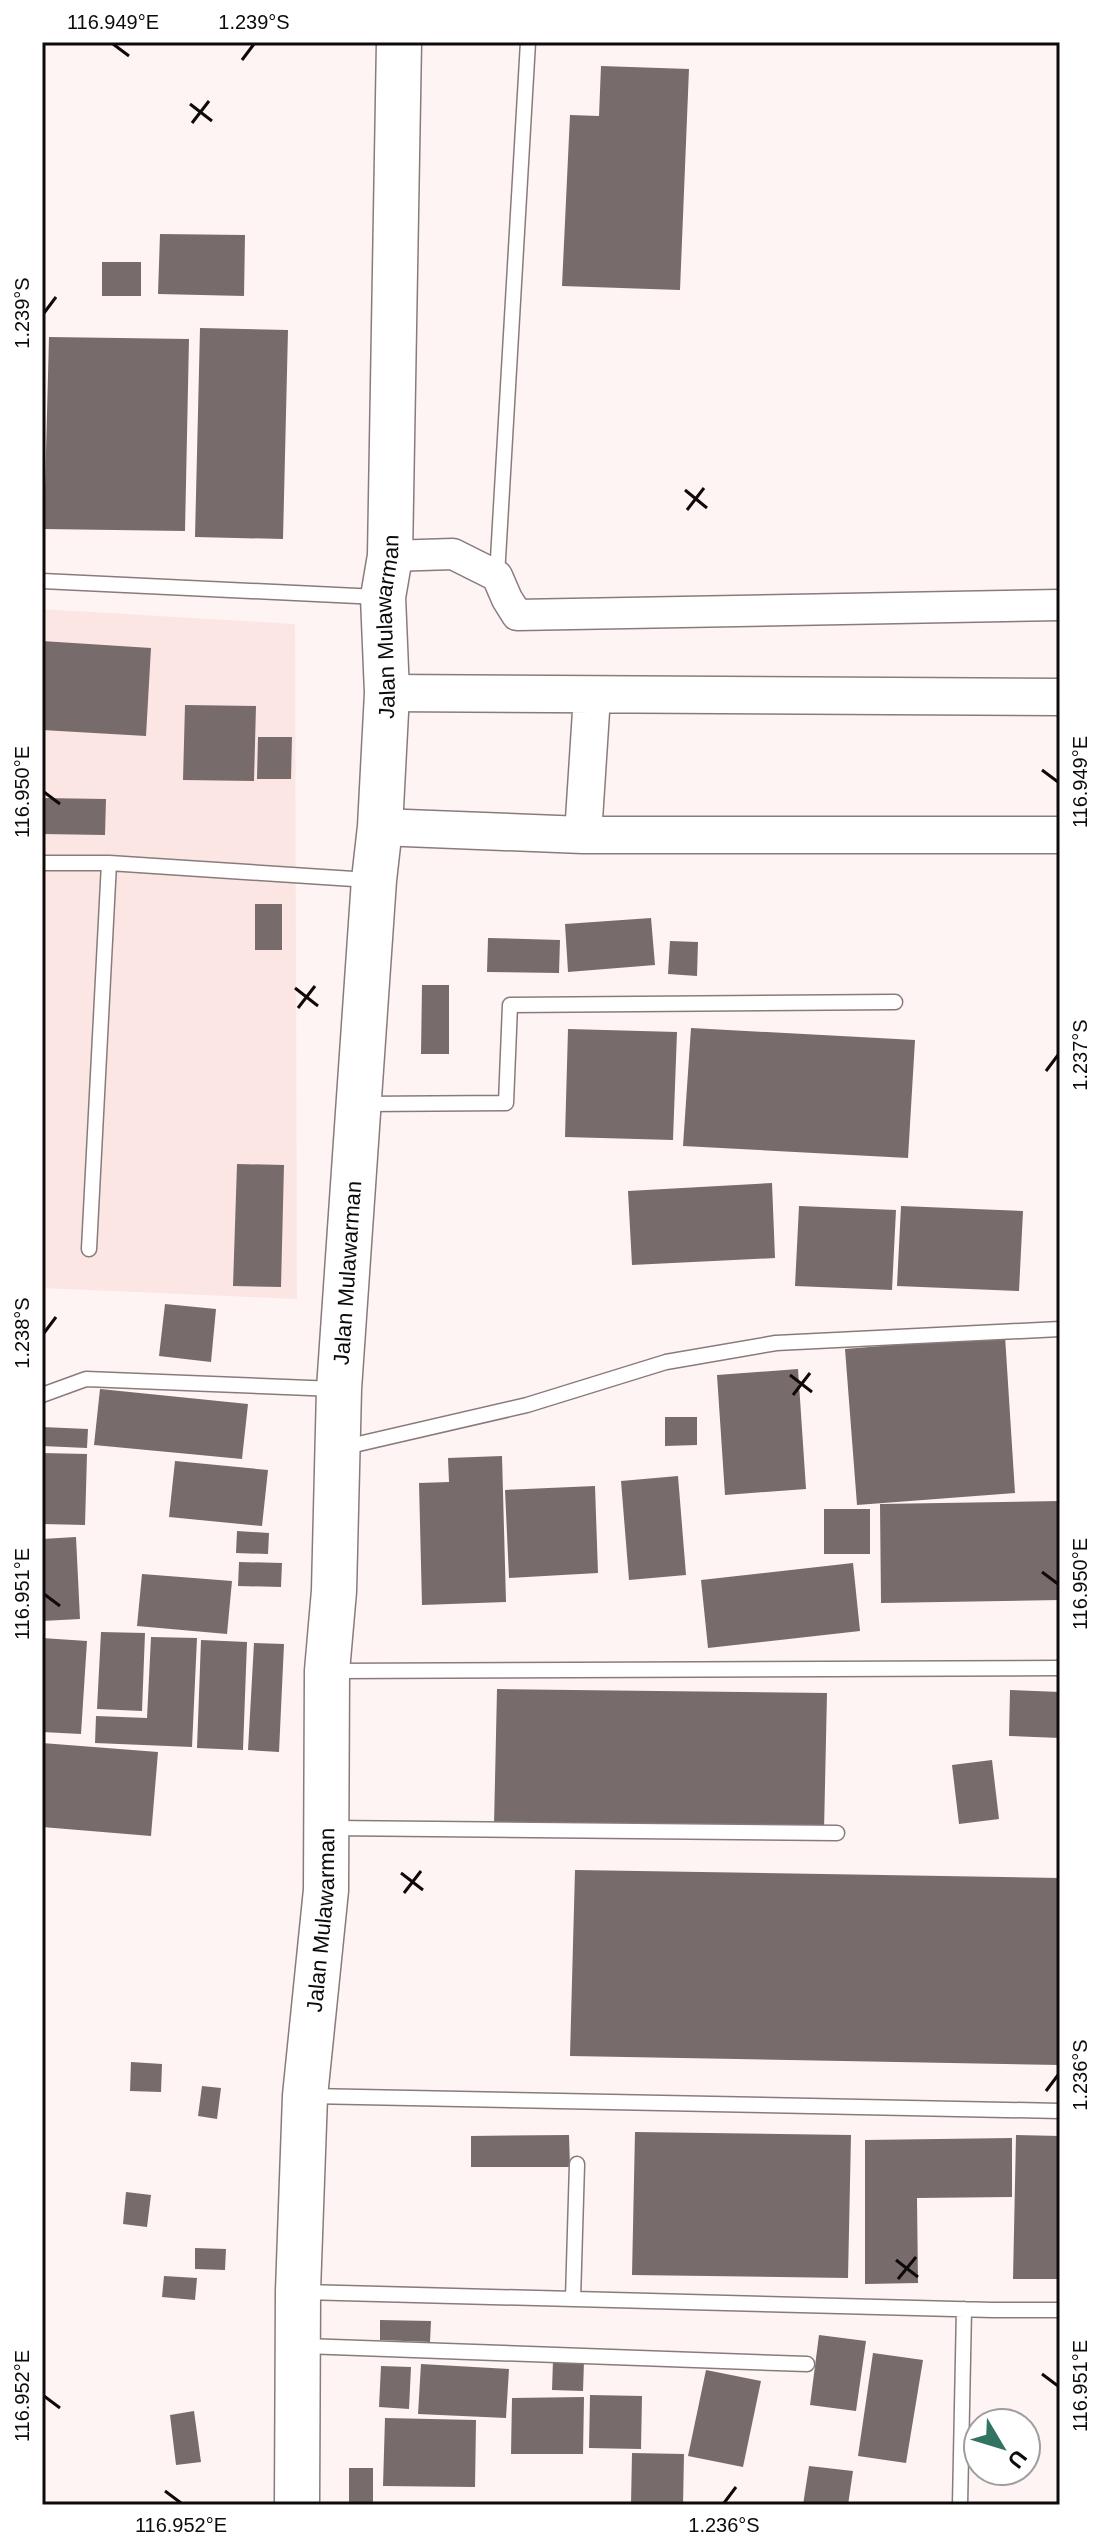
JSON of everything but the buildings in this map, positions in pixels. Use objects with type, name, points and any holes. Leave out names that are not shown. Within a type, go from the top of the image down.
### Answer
[{"type":"highway","name":"Jalan Mulawarman","points":[[297,2505],[298,2291],[305,2096],[326,1890],[327,1671],[334,1591],[339,1389],[387,693],[386,576],[399,42]]},
{"type":"street","points":[[386,576],[453,554],[497,576],[517,615],[1060,605]]},
{"type":"street","points":[[387,693],[1060,697]]},
{"type":"street","points":[[583,835],[592,696]]},
{"type":"street","points":[[380,827],[583,835],[1060,835]]},
{"type":"lane","points":[[497,576],[528,42]]},
{"type":"lane","points":[[42,581],[386,576]]},
{"type":"lane","points":[[42,863],[109,863],[374,880]]},
{"type":"lane","points":[[89,1249],[109,863]]},
{"type":"lane","points":[[359,1104],[506,1103],[510,1005],[895,1002]]},
{"type":"lane","points":[[337,1449],[527,1405],[666,1362],[776,1343],[1060,1329]]},
{"type":"lane","points":[[42,1395],[86,1379],[339,1389]]},
{"type":"lane","points":[[327,1671],[1060,1668]]},
{"type":"lane","points":[[326,1828],[837,1833]]},
{"type":"lane","points":[[305,2096],[1060,2111]]},
{"type":"lane","points":[[573,2299],[577,2164]]},
{"type":"lane","points":[[298,2291],[1060,2310]]},
{"type":"lane","points":[[960,2505],[964,2309]]},
{"type":"lane","points":[[299,2346],[807,2364]]},
{"type":"shaded area","points":[[42,609],[295,624],[297,1299],[42,1288]]}]
